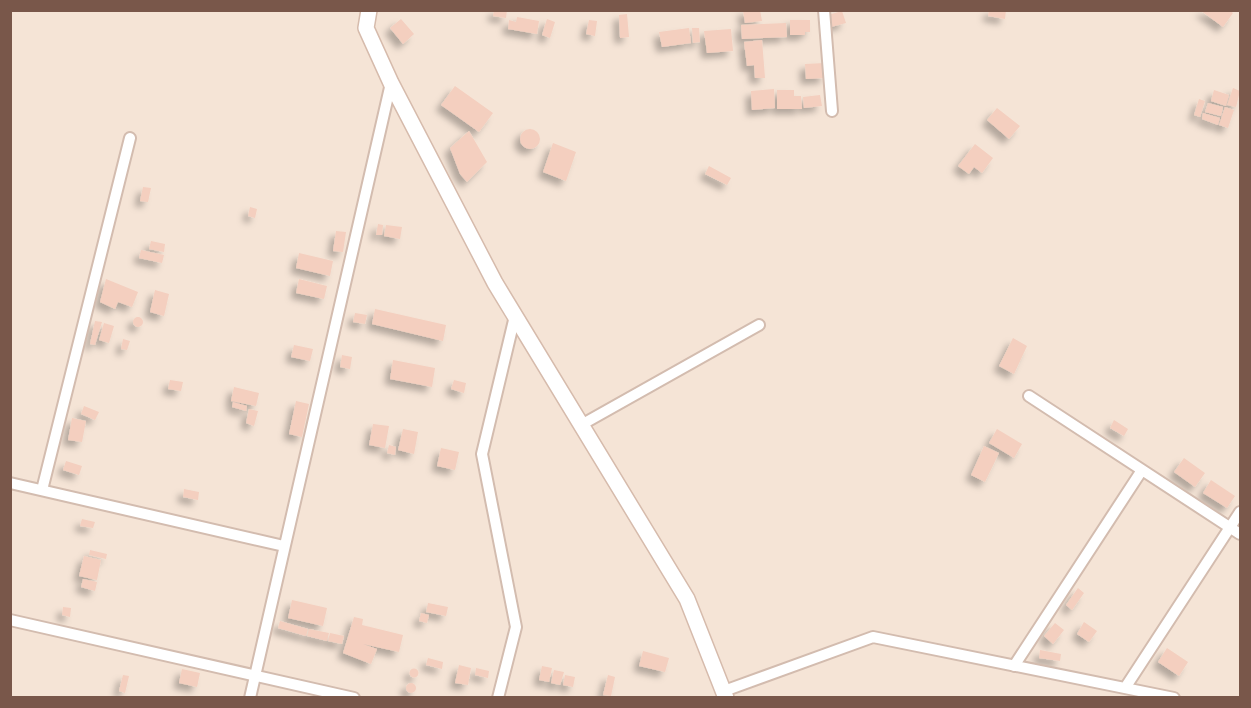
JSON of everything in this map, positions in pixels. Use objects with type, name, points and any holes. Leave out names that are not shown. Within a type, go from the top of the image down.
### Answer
[{"type":"street","points":[[369,10],[366,28],[391,83],[495,283],[687,599],[725,694],[873,637],[1174,698]]},
{"type":"street","points":[[824,10],[832,111]]},
{"type":"street","points":[[250,698],[391,83]]},
{"type":"street","points":[[42,490],[130,138]]},
{"type":"street","points":[[498,698],[516,627],[482,454],[515,316]]},
{"type":"street","points":[[581,425],[759,325]]},
{"type":"street","points":[[1029,396],[1240,534]]},
{"type":"street","points":[[1014,666],[1142,470]]},
{"type":"street","points":[[10,483],[284,546]]},
{"type":"street","points":[[1125,688],[1240,512]]},
{"type":"street","points":[[10,620],[354,698]]},
{"type":"shaded area","points":[[11,11],[1240,11],[1240,697],[11,697]]},
{"type":"building","points":[[494,10],[507,10],[506,18],[493,16]]},
{"type":"building","points":[[743,10],[760,10],[762,21],[745,23]]},
{"type":"building","points":[[989,10],[1006,10],[1005,19],[988,16]]},
{"type":"building","points":[[1200,10],[1229,10],[1233,13],[1223,27]]},
{"type":"building","points":[[842,11],[846,23],[831,27],[828,15]]},
{"type":"building","points":[[627,14],[629,37],[620,38],[619,15]]},
{"type":"building","points":[[517,17],[539,21],[537,34],[508,29],[509,20],[516,22]]},
{"type":"building","points":[[401,19],[414,34],[403,44],[390,28]]},
{"type":"building","points":[[547,19],[555,22],[550,38],[542,35]]},
{"type":"building","points":[[589,20],[597,21],[595,36],[586,34]]},
{"type":"building","points":[[790,20],[810,20],[810,32],[805,32],[805,35],[790,35]]},
{"type":"building","points":[[786,23],[787,37],[742,39],[741,25]]},
{"type":"building","points":[[689,28],[691,43],[662,47],[659,32]]},
{"type":"building","points":[[692,28],[699,28],[700,42],[693,43]]},
{"type":"building","points":[[731,29],[733,51],[707,53],[704,31]]},
{"type":"building","points":[[762,40],[765,78],[755,78],[754,65],[747,66],[744,42]]},
{"type":"building","points":[[825,63],[825,78],[806,79],[805,64]]},
{"type":"building","points":[[455,86],[493,113],[479,132],[441,105]]},
{"type":"building","points":[[1233,88],[1240,91],[1236,107],[1227,105]]},
{"type":"building","points":[[774,89],[775,108],[752,110],[751,91]]},
{"type":"building","points":[[777,90],[794,90],[794,96],[801,96],[802,109],[777,109]]},
{"type":"building","points":[[1214,90],[1229,95],[1226,106],[1211,101]]},
{"type":"building","points":[[820,95],[822,106],[804,108],[803,97]]},
{"type":"building","points":[[1199,99],[1205,101],[1200,117],[1194,115]]},
{"type":"building","points":[[1208,103],[1223,107],[1221,116],[1205,112]]},
{"type":"building","points":[[1225,107],[1234,110],[1228,128],[1219,125]]},
{"type":"building","points":[[997,108],[1020,126],[1009,139],[987,120]]},
{"type":"building","points":[[1203,113],[1220,118],[1218,125],[1202,119]]},
{"type":"building","points":[[530,129],[537,132],[540,139],[537,146],[530,149],[523,146],[520,139],[523,132]]},
{"type":"building","points":[[469,131],[487,162],[467,182],[460,174],[450,148]]},
{"type":"building","points":[[553,143],[576,152],[566,181],[543,172]]},
{"type":"building","points":[[975,144],[993,158],[982,173],[974,167],[969,174],[958,166]]},
{"type":"building","points":[[709,166],[731,178],[727,185],[705,174]]},
{"type":"building","points":[[143,187],[151,188],[148,202],[140,201]]},
{"type":"building","points":[[250,207],[257,209],[255,218],[248,216]]},
{"type":"building","points":[[378,224],[383,225],[382,235],[376,235]]},
{"type":"building","points":[[386,225],[402,227],[400,239],[384,236]]},
{"type":"building","points":[[336,231],[346,232],[343,252],[333,251]]},
{"type":"building","points":[[151,241],[165,244],[164,252],[149,249]]},
{"type":"building","points":[[141,250],[164,255],[162,263],[139,258]]},
{"type":"building","points":[[299,253],[333,261],[330,276],[296,268]]},
{"type":"building","points":[[106,279],[138,292],[132,307],[118,302],[115,309],[100,302]]},
{"type":"building","points":[[299,279],[327,286],[324,299],[296,293]]},
{"type":"building","points":[[155,290],[169,294],[164,316],[150,312]]},
{"type":"building","points":[[375,309],[446,325],[443,341],[372,324]]},
{"type":"building","points":[[355,313],[367,315],[365,324],[353,322]]},
{"type":"building","points":[[138,317],[143,322],[138,327],[133,322]]},
{"type":"building","points":[[95,321],[102,322],[95,345],[90,344]]},
{"type":"building","points":[[104,323],[114,326],[109,343],[99,340]]},
{"type":"building","points":[[1013,338],[1027,346],[1014,374],[999,366]]},
{"type":"building","points":[[123,339],[130,341],[127,350],[121,349]]},
{"type":"building","points":[[294,345],[313,349],[310,361],[291,357]]},
{"type":"building","points":[[342,355],[352,357],[350,369],[340,367]]},
{"type":"building","points":[[393,360],[435,368],[432,387],[390,379]]},
{"type":"building","points":[[170,380],[183,382],[181,391],[168,389]]},
{"type":"building","points":[[454,380],[466,383],[464,393],[451,389]]},
{"type":"building","points":[[234,387],[259,393],[256,406],[231,401]]},
{"type":"building","points":[[296,401],[309,404],[302,437],[289,434]]},
{"type":"building","points":[[233,402],[247,406],[246,411],[232,407]]},
{"type":"building","points":[[84,406],[99,412],[95,420],[81,414]]},
{"type":"building","points":[[249,409],[258,411],[254,426],[246,423]]},
{"type":"building","points":[[72,418],[86,421],[82,442],[68,440]]},
{"type":"building","points":[[1114,420],[1128,429],[1124,436],[1110,428]]},
{"type":"building","points":[[373,424],[389,426],[385,448],[369,445]]},
{"type":"building","points":[[403,429],[418,432],[414,454],[398,450]]},
{"type":"building","points":[[997,429],[1022,444],[1014,458],[989,443]]},
{"type":"building","points":[[389,445],[396,447],[395,455],[387,453]]},
{"type":"building","points":[[984,446],[999,453],[985,482],[971,475]]},
{"type":"building","points":[[441,448],[459,452],[455,470],[437,466]]},
{"type":"building","points":[[1184,458],[1205,473],[1195,487],[1174,472]]},
{"type":"building","points":[[66,461],[82,466],[79,475],[63,470]]},
{"type":"building","points":[[1211,480],[1235,496],[1227,508],[1203,493]]},
{"type":"building","points":[[184,489],[199,492],[198,500],[183,497]]},
{"type":"building","points":[[82,519],[95,522],[93,528],[80,526]]},
{"type":"building","points":[[90,550],[107,554],[106,559],[89,555]]},
{"type":"building","points":[[84,556],[101,560],[97,580],[79,576]]},
{"type":"building","points":[[83,579],[97,582],[95,591],[81,587]]},
{"type":"building","points":[[1078,588],[1084,593],[1072,610],[1066,605]]},
{"type":"building","points":[[292,600],[327,608],[323,626],[288,618]]},
{"type":"building","points":[[428,603],[448,607],[446,616],[426,612]]},
{"type":"building","points":[[63,607],[71,608],[70,617],[62,615]]},
{"type":"building","points":[[421,613],[429,615],[427,623],[419,621]]},
{"type":"building","points":[[354,617],[363,619],[362,625],[403,635],[399,652],[363,644],[377,649],[371,664],[343,653]]},
{"type":"building","points":[[280,621],[308,629],[306,636],[278,628]]},
{"type":"building","points":[[1084,622],[1097,631],[1089,642],[1077,634]]},
{"type":"building","points":[[1055,623],[1064,630],[1053,644],[1044,636]]},
{"type":"building","points":[[309,629],[329,633],[327,641],[307,636]]},
{"type":"building","points":[[330,633],[344,636],[342,644],[328,641]]},
{"type":"building","points":[[1167,648],[1188,662],[1179,676],[1158,662]]},
{"type":"building","points":[[1040,650],[1061,654],[1060,661],[1039,658]]},
{"type":"building","points":[[643,651],[669,658],[665,672],[639,666]]},
{"type":"building","points":[[428,658],[443,662],[442,669],[426,665]]},
{"type":"building","points":[[459,665],[471,668],[468,685],[455,683]]},
{"type":"building","points":[[542,666],[552,668],[549,682],[539,680]]},
{"type":"building","points":[[414,668],[419,673],[414,678],[409,673]]},
{"type":"building","points":[[476,668],[489,671],[488,678],[475,675]]},
{"type":"building","points":[[182,669],[200,673],[197,687],[179,683]]},
{"type":"building","points":[[554,670],[564,672],[560,685],[551,683]]},
{"type":"building","points":[[123,675],[129,676],[125,693],[119,691]]},
{"type":"building","points":[[565,675],[575,677],[573,687],[563,685]]},
{"type":"building","points":[[608,675],[615,677],[611,696],[603,695]]},
{"type":"building","points":[[411,683],[416,688],[411,693],[406,688]]}]
